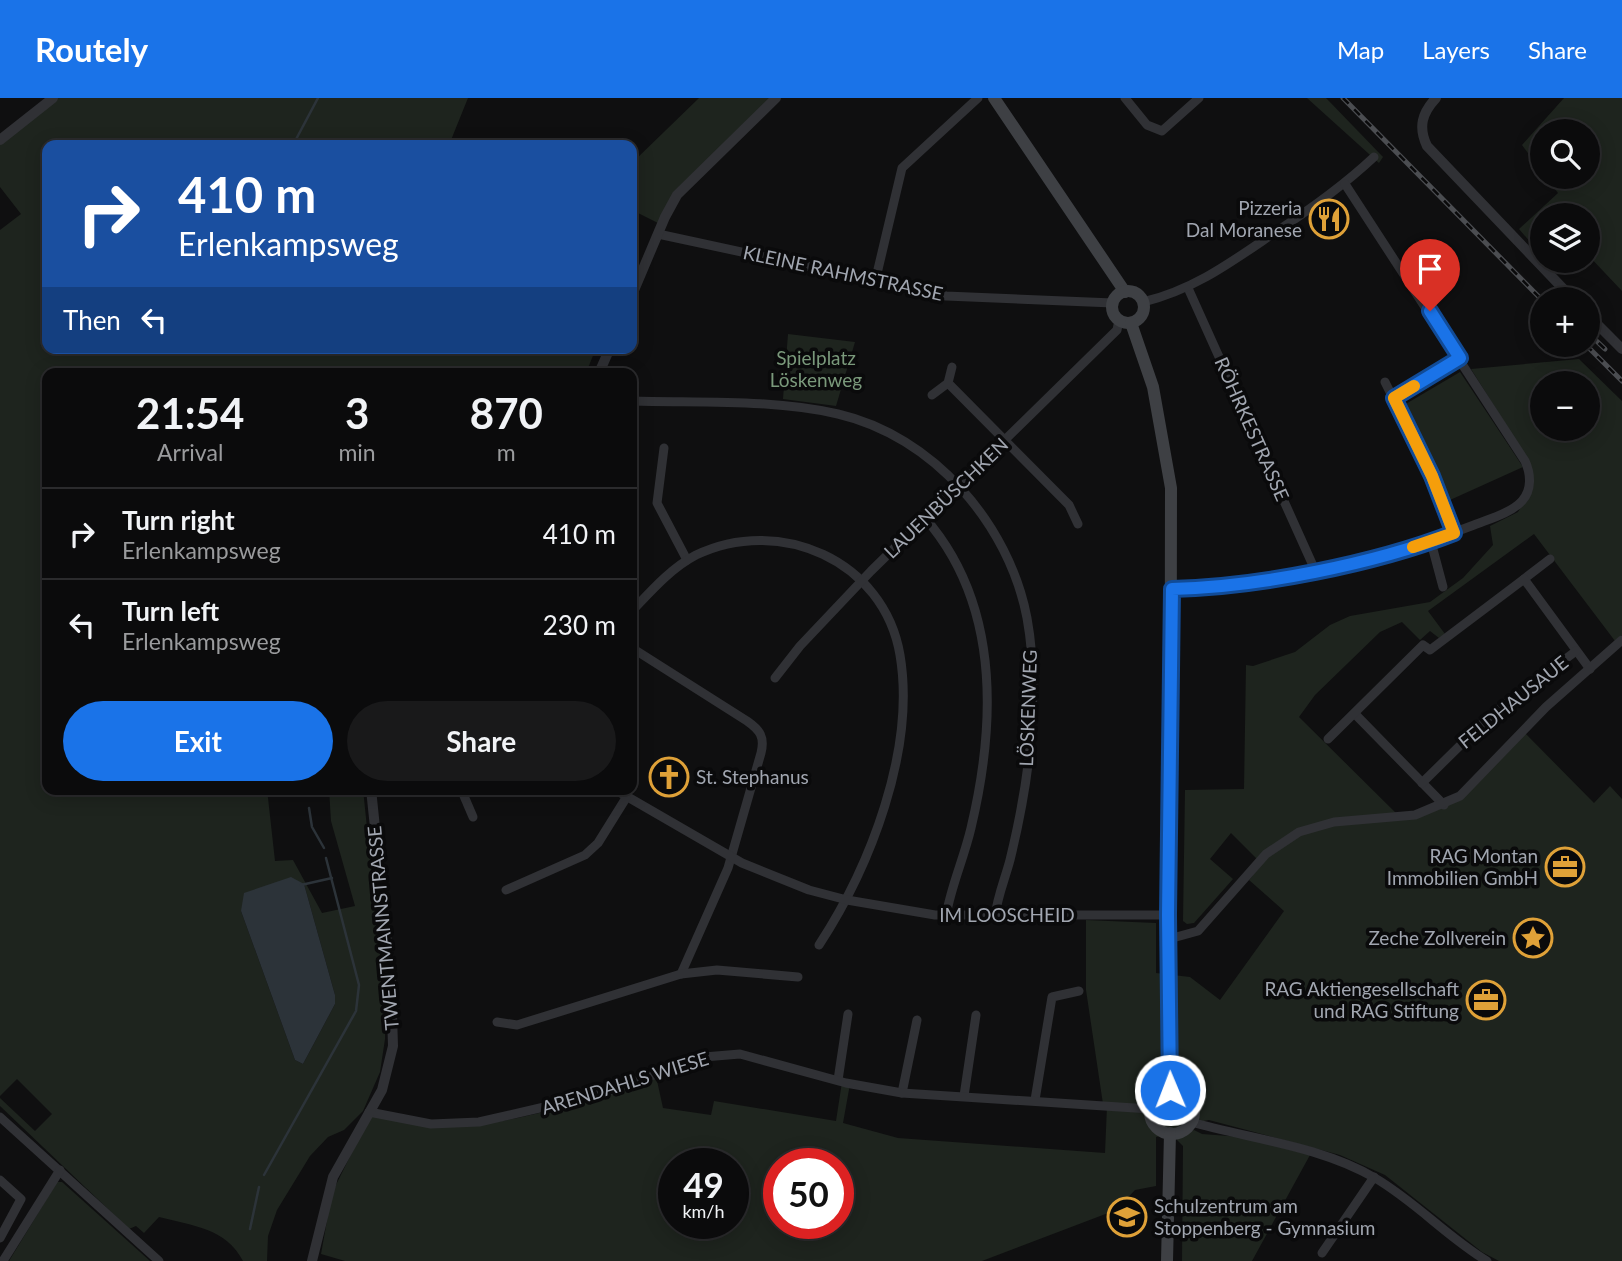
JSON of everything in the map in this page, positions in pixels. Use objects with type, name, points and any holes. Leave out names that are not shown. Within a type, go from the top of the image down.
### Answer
[{"type":"main road","points":[[994,98],[1125,292]]},
{"type":"main road","points":[[1125,322],[1143,314],[1143,302],[1136,293],[1125,292],[1113,303],[1113,312],[1125,322],[1147,365],[1167,456],[1171,488],[1168,915],[1170,1090]]},
{"type":"main road","points":[[1170,1090],[1182,1092],[1191,1101],[1194,1113],[1191,1122],[1182,1131],[1170,1133],[1156,1127],[1150,1109],[1157,1096],[1170,1090]]},
{"type":"main road","points":[[1167,1261],[1170,1133]]},
{"type":"street","points":[[0,140],[53,98]]},
{"type":"street","points":[[637,283],[658,234],[684,186],[776,98]]},
{"type":"street","points":[[875,282],[902,168],[978,98]]},
{"type":"street","points":[[1125,98],[1147,125],[1162,131],[1199,98]]},
{"type":"street","points":[[1436,98],[1424,114],[1422,136],[1433,154],[1561,287]]},
{"type":"street","points":[[1143,302],[1188,288],[1345,184],[1374,157]]},
{"type":"street","points":[[1172,589],[1247,584],[1431,542],[1513,508],[1524,499],[1530,482],[1525,461],[1345,184]]},
{"type":"street","name":"KLEINE RAHMSTRASSE","points":[[658,234],[946,296],[1113,303]]},
{"type":"street","name":"RÖHRKESTRASSE","points":[[1188,288],[1315,570]]},
{"type":"street","name":"LAUENBÜSCHKEN","points":[[775,678],[800,646],[864,580],[1125,322]]},
{"type":"street","points":[[1600,326],[1622,349]]},
{"type":"street","points":[[1394,398],[1460,358]]},
{"type":"street","points":[[932,396],[947,383],[952,367]]},
{"type":"street","points":[[1385,382],[1432,476],[1454,533]]},
{"type":"street","points":[[947,383],[1069,505],[1078,524]]},
{"type":"street","name":"LÖSKENWEG","points":[[637,401],[785,407],[837,414],[869,424],[901,440],[958,485],[987,522],[1008,560],[1022,596],[1030,640],[1032,687],[1028,761],[1019,819],[996,917]]},
{"type":"street","points":[[664,448],[657,503],[687,560]]},
{"type":"street","points":[[925,518],[943,541],[963,575],[978,616],[986,657],[986,713],[980,783],[967,844],[946,916]]},
{"type":"street","points":[[637,606],[687,560],[733,542],[771,539],[816,549],[864,580],[881,607],[900,655],[898,742],[888,794],[875,836],[847,900],[819,945]]},
{"type":"street","points":[[1431,542],[1443,587]]},
{"type":"street","points":[[1328,739],[1423,645],[1430,650],[1550,559]]},
{"type":"street","points":[[1524,579],[1590,669]]},
{"type":"street","points":[[1169,939],[1198,931],[1266,854],[1299,832],[1334,822],[1404,818],[1444,805],[1477,782],[1546,707],[1622,640]]},
{"type":"street","points":[[637,651],[747,721],[761,735],[761,753],[731,857],[681,975]]},
{"type":"street","name":"FELDHAUSAUE","points":[[1422,783],[1490,716],[1576,651]]},
{"type":"street","points":[[1355,714],[1444,805]]},
{"type":"street","name":"TWENTMANNSTRASSE","points":[[312,1261],[333,1177],[388,1071],[394,1020],[372,795]]},
{"type":"street","points":[[464,795],[473,817]]},
{"type":"street","name":"IM LOOSCHEID","points":[[622,795],[731,857],[790,883],[847,900],[946,916],[1168,915]]},
{"type":"street","points":[[506,890],[585,855],[598,843],[626,798]]},
{"type":"street","points":[[497,1022],[517,1025],[681,975],[717,970],[798,977]]},
{"type":"street","points":[[1035,1100],[1052,997],[1079,991]]},
{"type":"street","points":[[838,1080],[848,1014]]},
{"type":"street","points":[[964,1096],[976,1015]]},
{"type":"street","points":[[902,1093],[917,1020]]},
{"type":"street","name":"ARENDAHLS WIESE","points":[[369,1112],[430,1125],[490,1121],[600,1094],[704,1057],[721,1055],[764,1059],[838,1080],[902,1093],[1150,1109]]},
{"type":"street","points":[[0,1117],[159,1261]]},
{"type":"street","points":[[1191,1122],[1327,1157],[1374,1177],[1487,1261]]},
{"type":"street","points":[[3,1261],[60,1170]]},
{"type":"street","points":[[1322,1253],[1374,1177]]},
{"type":"street","points":[[0,1180],[21,1199],[1,1232]]},
{"type":"green space","points":[[56,98],[468,98],[451,140],[42,140],[42,354],[594,354],[588,368],[42,368],[42,795],[268,795],[275,861],[293,860],[322,913],[355,906],[331,821],[329,795],[364,795],[385,1002],[385,1039],[380,1072],[363,1111],[344,1130],[328,1137],[310,1156],[277,1210],[268,1236],[267,1261],[243,1261],[236,1250],[218,1235],[196,1226],[159,1217],[144,1233],[136,1226],[129,1229],[0,1106],[0,1098],[35,1131],[52,1114],[17,1079],[0,1096],[0,230],[21,214],[0,187],[0,143]],"holes":[[[304,884],[335,995],[335,1004],[303,1064],[295,1060],[241,911]]]},
{"type":"green space","points":[[699,98],[771,98],[700,169],[660,224],[637,212],[637,158]]},
{"type":"green space","points":[[1307,98],[1326,98],[1383,157],[1379,163]]},
{"type":"green space","points":[[1564,98],[1622,98],[1622,291],[1600,268],[1600,203],[1547,203],[1558,193],[1555,189],[1600,189],[1600,119],[1545,119]]},
{"type":"green space","points":[[1530,136],[1530,156],[1522,145]]},
{"type":"green space","points":[[1530,219],[1530,242],[1519,229]]},
{"type":"green space","name":"Spielplatz Löskenweg","points":[[788,334],[855,342],[836,406],[783,399]]},
{"type":"green space","points":[[1579,359],[1591,371],[1530,371],[1530,441],[1600,441],[1600,380],[1622,401],[1622,635],[1615,641],[1534,534],[1428,611],[1445,634],[1439,638],[1430,631],[1420,640],[1402,622],[1380,632],[1315,695],[1299,717],[1403,820],[1439,809],[1525,733],[1594,803],[1610,786],[1622,799],[1622,1261],[1499,1261],[1482,1252],[1385,1175],[1340,1155],[1209,1120],[1156,1137],[1156,1186],[1135,1190],[1116,1210],[982,1261],[345,1261],[321,1254],[332,1193],[371,1114],[430,1126],[486,1124],[545,1112],[656,1076],[663,1108],[711,1115],[714,1101],[836,1121],[842,1082],[850,1084],[843,1123],[898,1138],[1105,1153],[1107,1106],[1103,1104],[1086,990],[1086,920],[1156,923],[1156,973],[1190,977],[1220,1000],[1284,911],[1249,880],[1262,864],[1231,833],[1210,859],[1233,879],[1194,923],[1187,924],[1183,921],[1185,790],[1244,789],[1246,665],[1253,666],[1295,652],[1330,625],[1350,616],[1430,602],[1463,578],[1493,545],[1490,526],[1518,512],[1525,500],[1528,460],[1471,369]]},
{"type":"green space","points":[[1460,372],[1523,467],[1450,500],[1404,405]]},
{"type":"green space","points":[[1194,1130],[1202,1134],[1242,1137],[1310,1155],[1252,1261],[1182,1261],[1183,1146],[1177,1140],[1182,1134]]},
{"type":"green space","points":[[57,1182],[62,1182],[150,1261],[9,1261]]},
{"type":"shaded area","points":[[291,877],[304,884],[335,995],[335,1004],[303,1064],[295,1060],[241,911],[244,893]]},
{"type":"waterway","points":[[296,140],[318,98]]},
{"type":"waterway","points":[[309,808],[312,827],[324,848]]},
{"type":"waterway","points":[[264,1175],[356,1011],[359,985],[326,858]]},
{"type":"waterway","points":[[301,885],[332,878]]},
{"type":"waterway","points":[[250,1229],[259,1187]]},
{"type":"railway","points":[[1343,98],[1530,288]]},
{"type":"railway","points":[[1600,344],[1605,349]]},
{"type":"railway","points":[[1598,357],[1622,381]]},
{"type":"slow traffic","points":[[1413,547],[1454,533],[1432,476],[1394,398],[1414,386]]},
{"type":"place","name":"Pizzeria Dal Moranese","points":[[1329,219]]},
{"type":"place","name":"St. Stephanus","points":[[669,777]]},
{"type":"place","name":"RAG Montan Immobilien GmbH","points":[[1565,867]]},
{"type":"place","name":"Zeche Zollverein","points":[[1533,938]]},
{"type":"place","name":"RAG Aktiengesellschaft und RAG Stiftung","points":[[1486,1000]]},
{"type":"place","name":"Schulzentrum am Stoppenberg - Gymnasium","points":[[1127,1217]]},
{"type":"route","points":[[1170,1090],[1168,915],[1172,589],[1247,584],[1298,574],[1431,542],[1454,533],[1432,476],[1394,398],[1460,358],[1430,311]]}]
